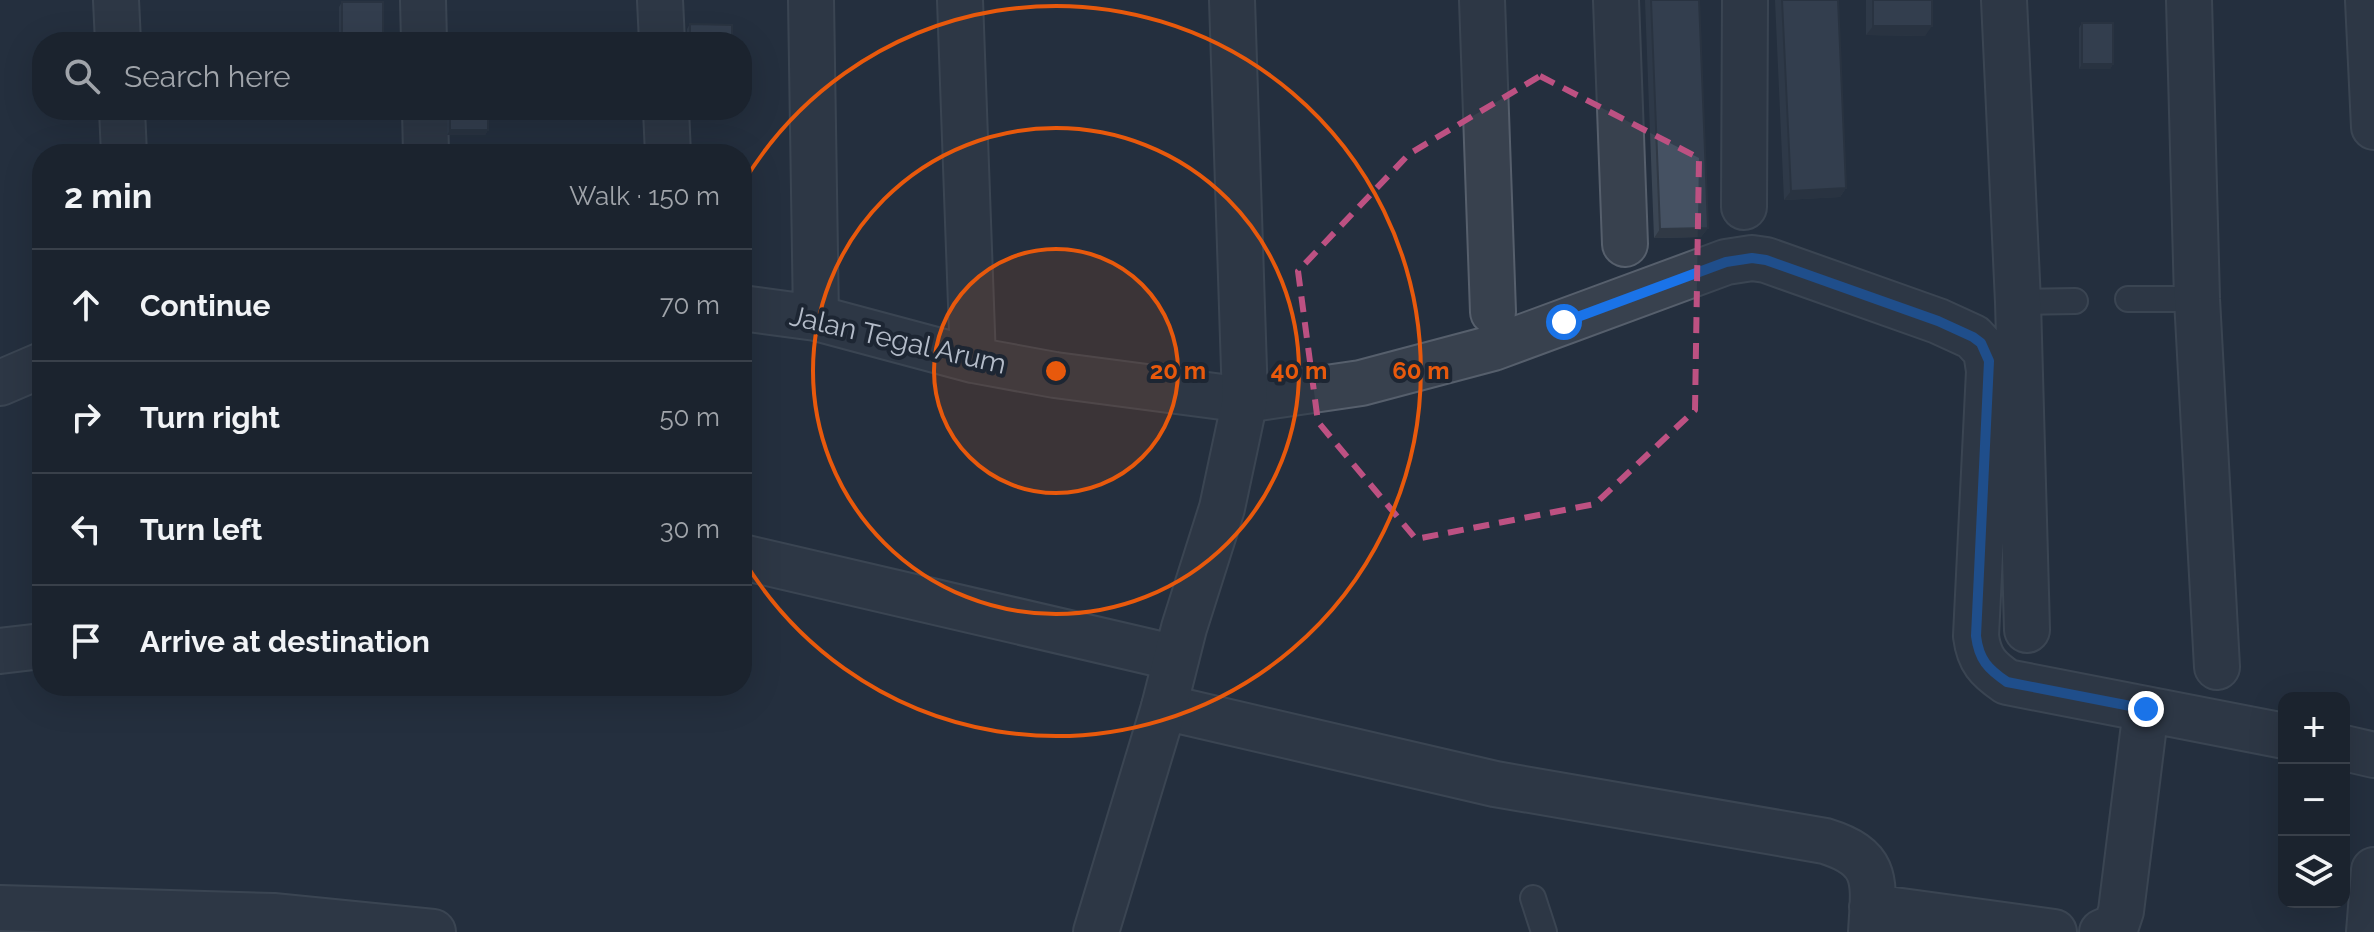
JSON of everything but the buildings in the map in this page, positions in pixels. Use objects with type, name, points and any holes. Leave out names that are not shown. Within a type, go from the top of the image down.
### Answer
[{"type":"street","points":[[116,0],[118,32]]},
{"type":"street","points":[[423,0],[424,32]]},
{"type":"street","points":[[660,0],[662,32]]},
{"type":"street","points":[[811,0],[816,318]]},
{"type":"street","points":[[960,0],[973,360]]},
{"type":"street","points":[[1096,932],[1222,508],[1245,400],[1232,0]]},
{"type":"street","points":[[1482,0],[1493,312]]},
{"type":"street","points":[[1616,0],[1625,244]]},
{"type":"street","points":[[1744,207],[1745,0]]},
{"type":"street","points":[[2004,0],[2018,302],[2027,630]]},
{"type":"street","points":[[2189,0],[2197,299],[2217,667]]},
{"type":"street","points":[[2368,0],[2374,127]]},
{"type":"street","points":[[122,120],[124,144]]},
{"type":"street","points":[[425,120],[426,144]]},
{"type":"street","points":[[666,120],[668,144]]},
{"type":"street","name":"Jalan Tegal Arum","points":[[752,309],[816,318],[973,360],[1055,375],[1245,400],[1361,383],[1427,367],[1493,348],[1726,262],[1752,258],[1766,260],[1938,321],[1981,343],[1989,361],[1989,371],[1976,636],[1978,655],[1989,669],[2007,682],[2146,709]]},
{"type":"street","points":[[0,383],[32,369]]},
{"type":"street","points":[[752,559],[1176,658]]},
{"type":"street","points":[[0,651],[32,647]]},
{"type":"street","points":[[1164,707],[1495,784],[1845,847],[1866,863],[1870,873],[1872,920],[2054,932]]},
{"type":"street","points":[[2102,932],[2116,926],[2121,911],[2146,709],[2278,735]]},
{"type":"street","points":[[2350,749],[2374,755]]},
{"type":"street","points":[[2369,932],[2374,870]]},
{"type":"street","points":[[0,908],[273,916],[433,932]]},
{"type":"lane","points":[[2128,299],[2197,299]]},
{"type":"lane","points":[[2018,302],[2075,301]]},
{"type":"lane","points":[[1533,898],[1544,932]]},
{"type":"highlighted area","points":[[1540,76],[1699,158],[1695,410],[1595,504],[1416,539],[1318,422],[1298,271],[1409,154]]},
{"type":"route","points":[[1564,322],[1726,262],[1752,258],[1766,260],[1938,321],[1973,337],[1981,343],[1989,361],[1976,636],[1978,655],[1989,669],[2007,682],[2146,709]]}]
